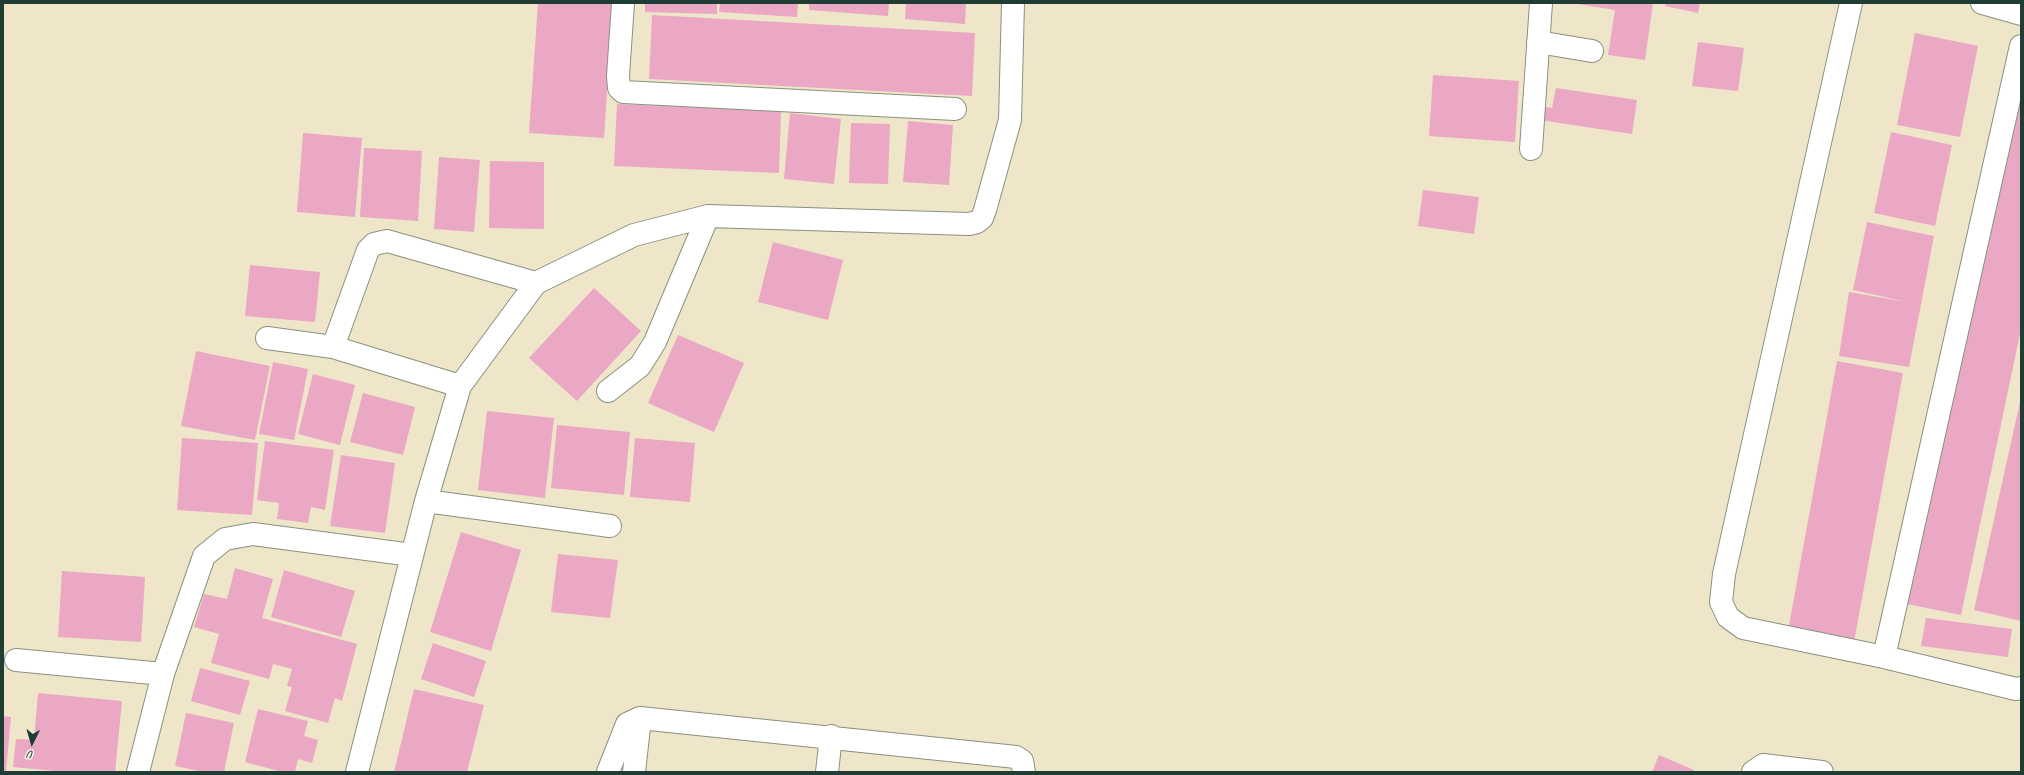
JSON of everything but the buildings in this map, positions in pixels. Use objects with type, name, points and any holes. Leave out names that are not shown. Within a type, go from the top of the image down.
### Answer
[{"type":"street","points":[[623,3],[618,76],[618,88],[623,92],[955,109]]},
{"type":"street","points":[[357,772],[426,501],[460,386],[536,284],[634,235],[708,216],[969,224],[982,218],[1010,120],[1013,3]]},
{"type":"street","points":[[1531,149],[1541,3]]},
{"type":"street","points":[[1851,3],[1724,574],[1721,602],[1728,617],[1743,628],[1884,657],[2016,689],[2021,688]]},
{"type":"street","points":[[1982,3],[2021,14]]},
{"type":"street","points":[[1538,42],[1592,51]]},
{"type":"street","points":[[1884,657],[2021,46]]},
{"type":"street","points":[[608,391],[640,366],[654,342],[708,216]]},
{"type":"street","points":[[333,347],[368,250],[374,244],[387,241],[536,284]]},
{"type":"street","points":[[267,338],[333,347],[460,386]]},
{"type":"street","points":[[426,501],[610,526]]},
{"type":"street","points":[[138,772],[163,674],[204,556],[225,538],[253,534],[412,555]]},
{"type":"street","points":[[16,660],[163,674]]},
{"type":"street","points":[[634,772],[640,718]]},
{"type":"street","points":[[608,772],[627,724],[640,718],[831,736],[1016,757],[1022,761],[1024,772]]},
{"type":"street","points":[[827,772],[831,736]]},
{"type":"street","points":[[1753,772],[1763,765],[1822,772]]}]
